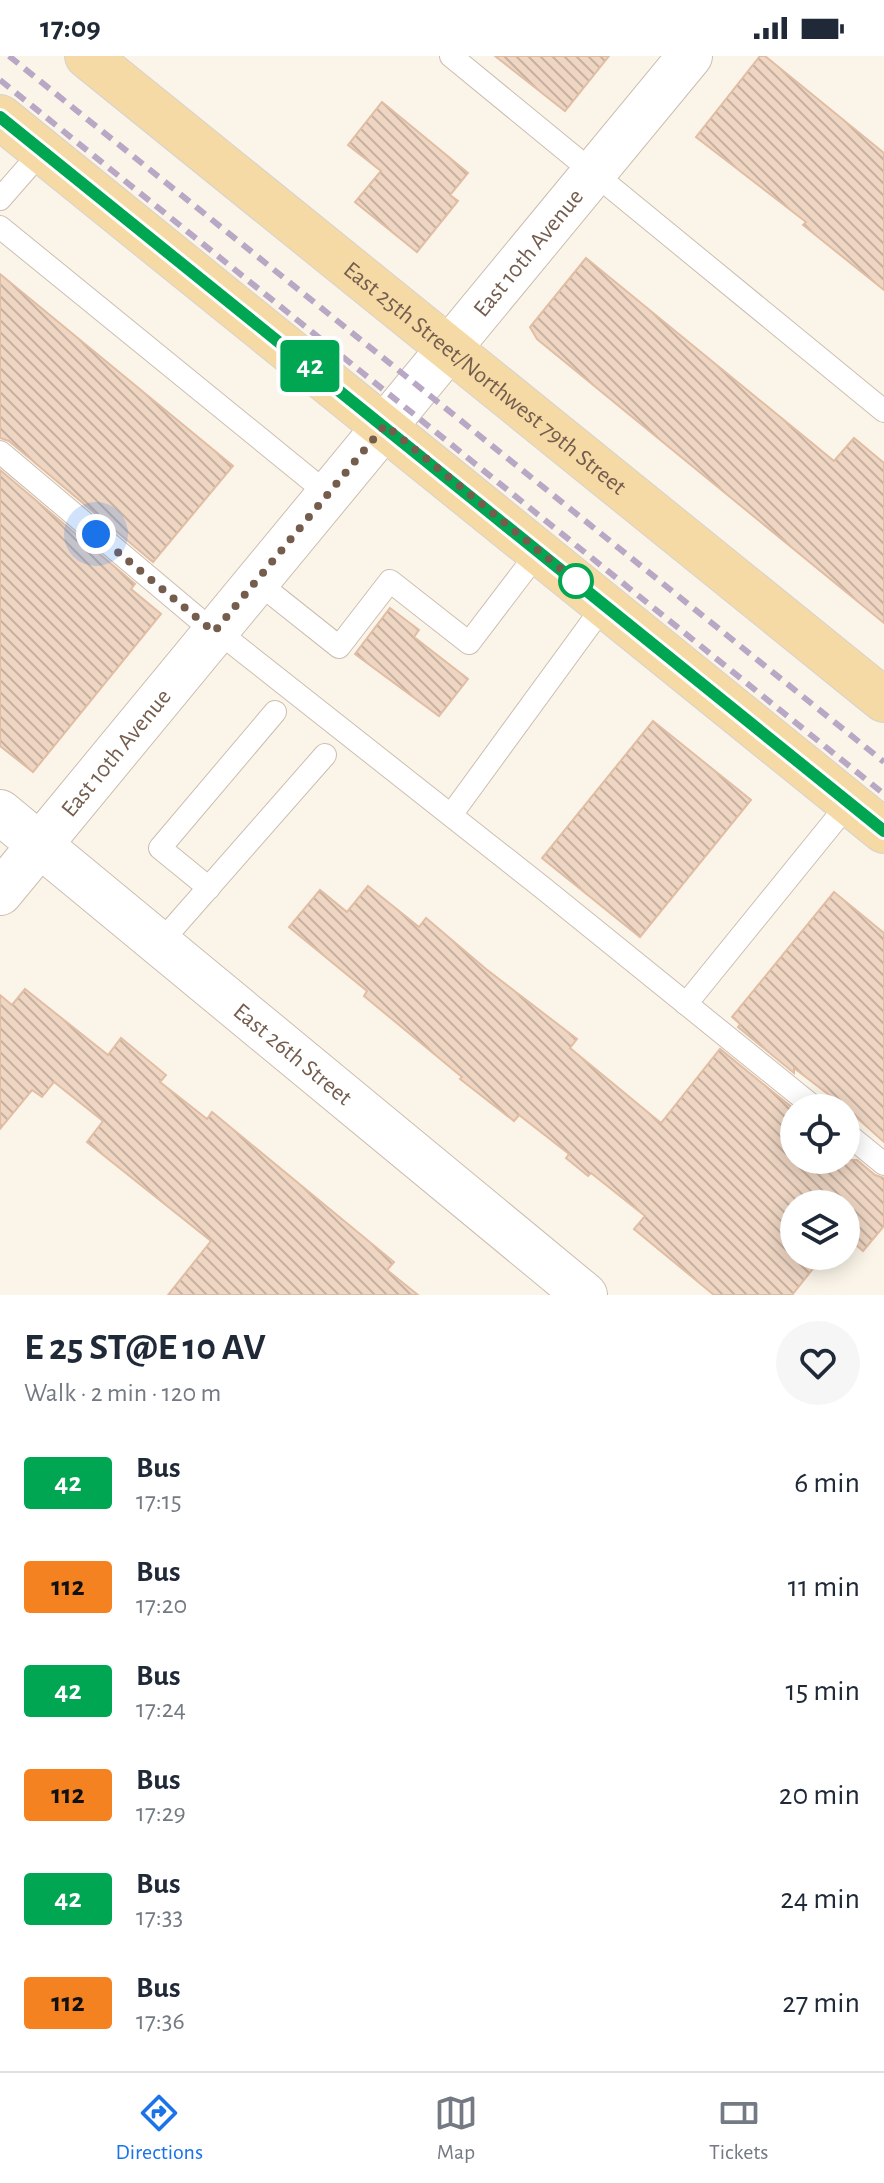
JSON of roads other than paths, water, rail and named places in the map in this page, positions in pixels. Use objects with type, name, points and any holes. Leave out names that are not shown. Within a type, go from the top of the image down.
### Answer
[{"type":"main road","name":"East 25th Street/Northwest 79th Street","points":[[98,60],[884,700]]},
{"type":"main road","points":[[0,117],[884,831]]},
{"type":"street","name":"East 10th Avenue","points":[[0,893],[690,56]]},
{"type":"street","name":"East 26th Street","points":[[0,812],[585,1295]]},
{"type":"lane","points":[[451,56],[884,411]]},
{"type":"lane","points":[[0,199],[42,151]]},
{"type":"lane","points":[[0,227],[328,494]]},
{"type":"lane","points":[[0,452],[215,631],[451,815],[798,1094]]},
{"type":"lane","points":[[256,581],[339,647],[390,581],[469,643],[539,551]]},
{"type":"lane","points":[[451,815],[605,604]]},
{"type":"lane","points":[[209,888],[160,848],[275,712]]},
{"type":"lane","points":[[160,943],[325,755]]},
{"type":"lane","points":[[686,1004],[849,803]]},
{"type":"lane","points":[[860,1144],[884,1164]]},
{"type":"railway","points":[[9,56],[884,762]]},
{"type":"railway","points":[[0,80],[884,794]]}]
